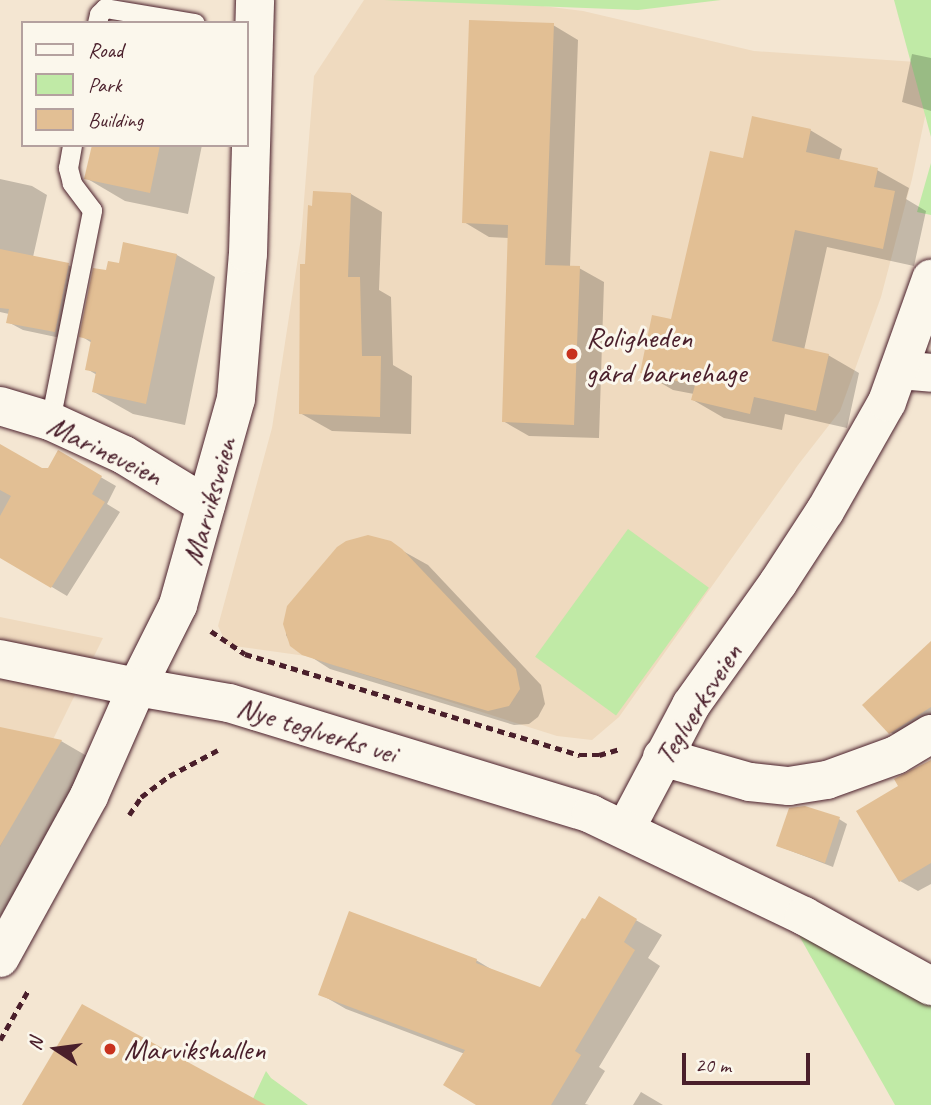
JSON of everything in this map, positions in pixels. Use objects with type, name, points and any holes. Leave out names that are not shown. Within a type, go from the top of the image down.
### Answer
[{"type":"street","name":"Marviksveien","points":[[0,958],[89,796],[137,687],[178,605],[226,444],[236,399],[243,336],[248,254],[252,24]]},
{"type":"street","name":"Teglverksveien","points":[[626,828],[691,705],[778,583],[825,511],[887,401],[915,371],[931,279]]},
{"type":"street","name":"Marineveien","points":[[0,406],[50,421],[124,455],[206,505]]},
{"type":"street","name":"Nye teglverks vei","points":[[0,659],[229,703],[592,814],[626,828]]},
{"type":"street","points":[[662,757],[750,782],[789,786],[827,780],[896,755],[931,734]]},
{"type":"street","points":[[626,828],[804,916],[931,986]]},
{"type":"lane","points":[[99,10],[180,21]]},
{"type":"lane","points":[[50,421],[92,210],[72,183],[68,168],[72,147]]},
{"type":"path","points":[[209,623],[211,631],[246,654],[580,755],[599,755],[617,749],[662,757]]},
{"type":"path","points":[[126,818],[141,797],[169,776],[218,750]]},
{"type":"path","points":[[0,1041],[33,982]]},
{"type":"shaded area","name":"Roligheden gård barnehage","points":[[364,0],[494,0],[583,11],[754,51],[931,63],[931,88],[912,179],[881,297],[840,411],[798,465],[619,717],[592,740],[557,736],[306,656],[227,645],[218,626],[272,428],[301,238],[314,76]]},
{"type":"shaded area","points":[[0,617],[103,638],[0,847]]},
{"type":"green space","points":[[384,0],[721,0],[638,10]]},
{"type":"green space","points":[[894,0],[931,0],[931,137]]},
{"type":"green space","points":[[931,163],[931,215],[917,212]]},
{"type":"green space","points":[[628,529],[709,588],[616,716],[535,657]]},
{"type":"green space","points":[[780,902],[931,994],[931,1105],[895,1105]]},
{"type":"green space","points":[[266,1071],[271,1078],[308,1105],[250,1105]]},
{"type":"building","points":[[469,20],[554,23],[545,265],[580,266],[574,425],[502,422],[508,225],[462,223]]},
{"type":"building","points":[[752,116],[811,129],[806,152],[878,168],[874,187],[895,191],[883,249],[795,230],[772,341],[829,354],[816,411],[754,397],[750,414],[691,400],[695,385],[640,373],[652,315],[671,319],[710,151],[743,158]]},
{"type":"building","points":[[92,147],[160,147],[150,193],[84,179]]},
{"type":"building","points":[[313,191],[351,193],[348,277],[360,277],[362,356],[381,356],[380,417],[299,414],[300,264],[305,264],[308,205],[312,206]]},
{"type":"building","points":[[123,242],[177,254],[146,404],[92,392],[96,372],[85,370],[91,340],[79,337],[93,268],[106,270],[108,261],[119,263]]},
{"type":"building","points":[[0,249],[69,263],[55,332],[6,323],[9,309],[0,308]]},
{"type":"building","points":[[0,444],[42,468],[48,468],[58,450],[102,476],[92,494],[105,502],[51,588],[0,558],[0,516],[11,496],[0,490]]},
{"type":"building","points":[[368,535],[391,541],[402,549],[516,669],[520,689],[509,706],[488,711],[302,655],[290,646],[283,624],[287,606],[337,547],[346,541]]},
{"type":"building","points":[[931,641],[931,707],[889,734],[862,705]]},
{"type":"building","points":[[0,727],[62,740],[0,846]]},
{"type":"building","points":[[931,760],[931,863],[899,882],[856,811],[898,786],[894,779]]},
{"type":"building","points":[[805,806],[840,817],[825,863],[776,846],[789,808]]},
{"type":"building","points":[[599,896],[637,919],[624,942],[635,950],[575,1051],[581,1055],[551,1105],[476,1105],[443,1085],[465,1050],[318,995],[349,911],[477,959],[476,963],[540,987],[582,918],[585,919]]},
{"type":"building","name":"Marvikshallen","points":[[82,1004],[266,1105],[22,1105]]},
{"type":"place","name":"Roligheden gård barnehage","points":[[572,354]]},
{"type":"place","name":"Marvikshallen","points":[[110,1049]]}]
